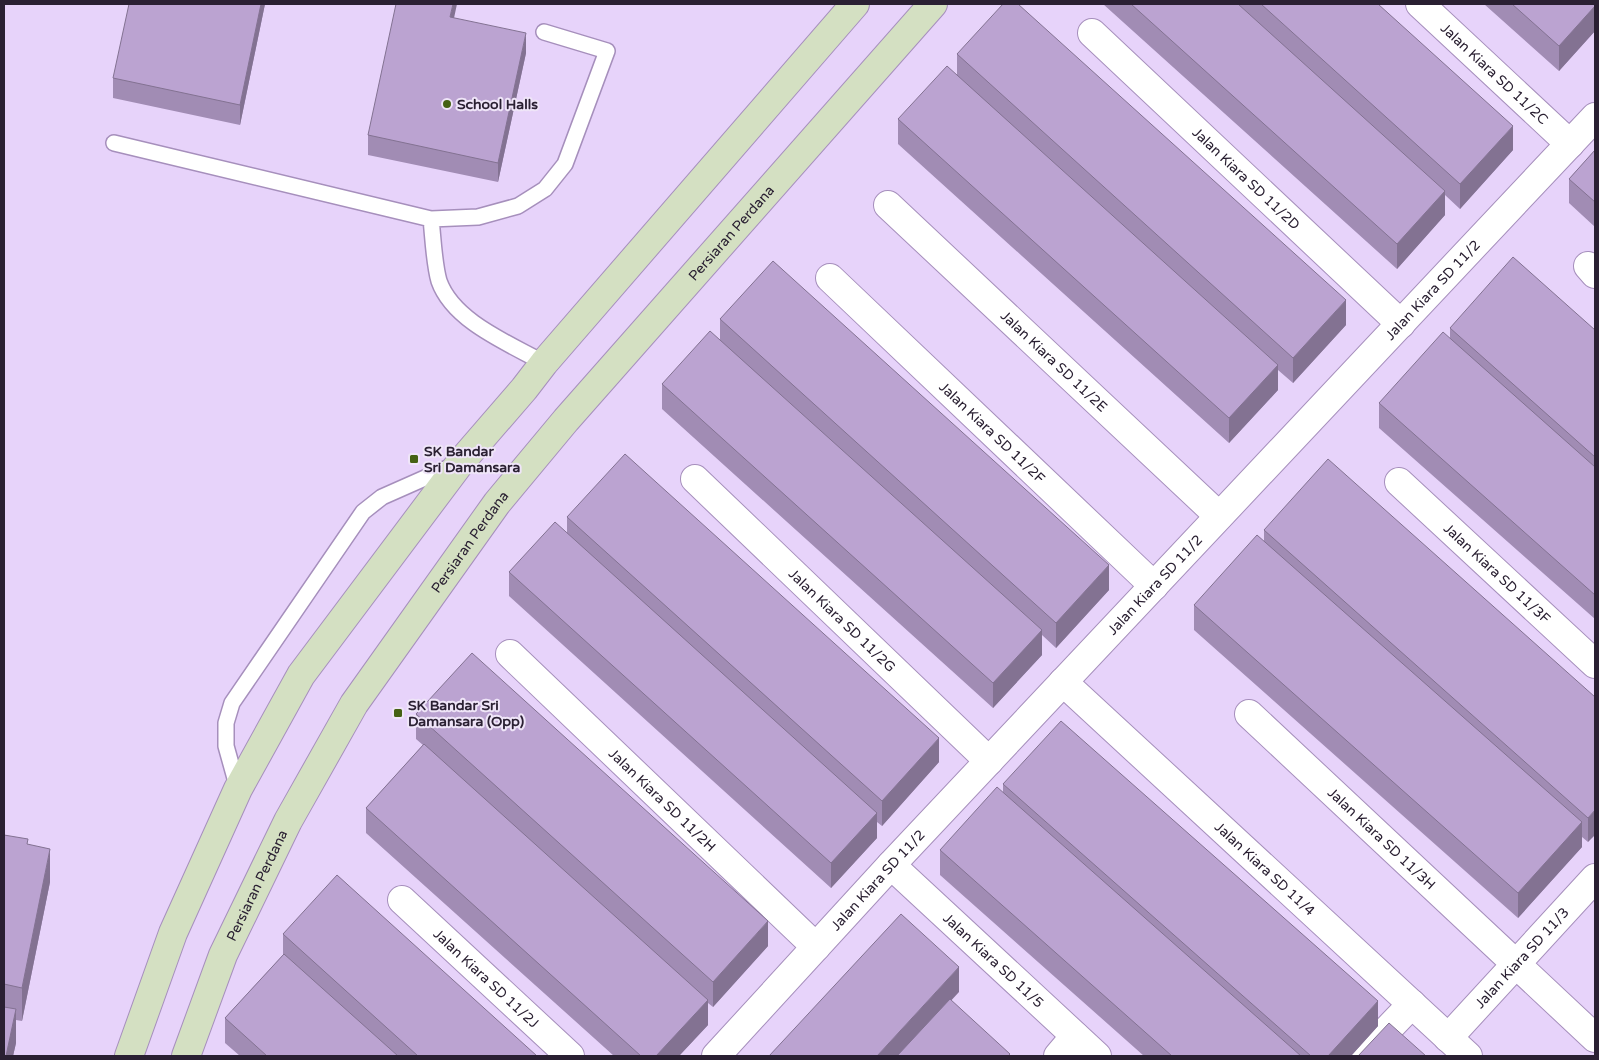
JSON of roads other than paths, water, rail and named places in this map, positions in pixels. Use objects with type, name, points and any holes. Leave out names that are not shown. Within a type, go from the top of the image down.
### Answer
[{"type":"main road","points":[[129,1056],[172,933],[238,789],[301,675],[460,463],[524,389],[544,362],[855,4]]},
{"type":"main road","name":"Persiaran Perdana","points":[[186,1056],[228,946],[288,821],[359,697],[497,503],[566,420],[933,4]]},
{"type":"street","name":"Jalan Kiara SD 11/2C","points":[[1420,4],[1570,144]]},
{"type":"street","name":"Jalan Kiara SD 11/2D","points":[[1092,33],[1401,324]]},
{"type":"street","name":"Jalan Kiara SD 11/2","points":[[716,1056],[891,865],[1595,117]]},
{"type":"street","name":"Jalan Kiara SD 11/2E","points":[[888,205],[1219,516]]},
{"type":"street","name":"Jalan Kiara SD 11/2F","points":[[830,278],[1154,586]]},
{"type":"street","name":"Jalan Kiara SD 11/2G","points":[[695,479],[989,761]]},
{"type":"street","name":"Jalan Kiara SD 11/3F","points":[[1399,482],[1595,664]]},
{"type":"street","name":"Jalan Kiara SD 11/2H","points":[[510,654],[816,947]]},
{"type":"street","name":"Jalan Kiara SD 11/4","points":[[1063,682],[1468,1056]]},
{"type":"street","name":"Jalan Kiara SD 11/3H","points":[[1250,714],[1595,1038]]},
{"type":"street","name":"Jalan Kiara SD 11/5","points":[[891,865],[1097,1056]]},
{"type":"street","name":"Jalan Kiara SD 11/3","points":[[1448,1038],[1595,878]]},
{"type":"street","name":"Jalan Kiara SD 11/2J","points":[[402,900],[570,1056]]},
{"type":"street","points":[[1362,1056],[1412,1004]]},
{"type":"street","points":[[1058,1056],[1075,1036]]},
{"type":"lane","points":[[114,143],[431,219],[478,217],[518,206],[545,189],[565,164],[607,51],[544,32]]},
{"type":"lane","points":[[431,219],[439,279],[446,297],[461,313],[496,336],[544,362]]},
{"type":"lane","points":[[238,789],[226,746],[226,723],[232,703],[363,512],[382,497],[460,463]]},
{"type":"place","name":"School Halls","points":[[447,104]]},
{"type":"place","name":"SK Bandar Sri Damansara","points":[[414,459]]},
{"type":"place","name":"SK Bandar Sri Damansara (Opp)","points":[[398,713]]}]
